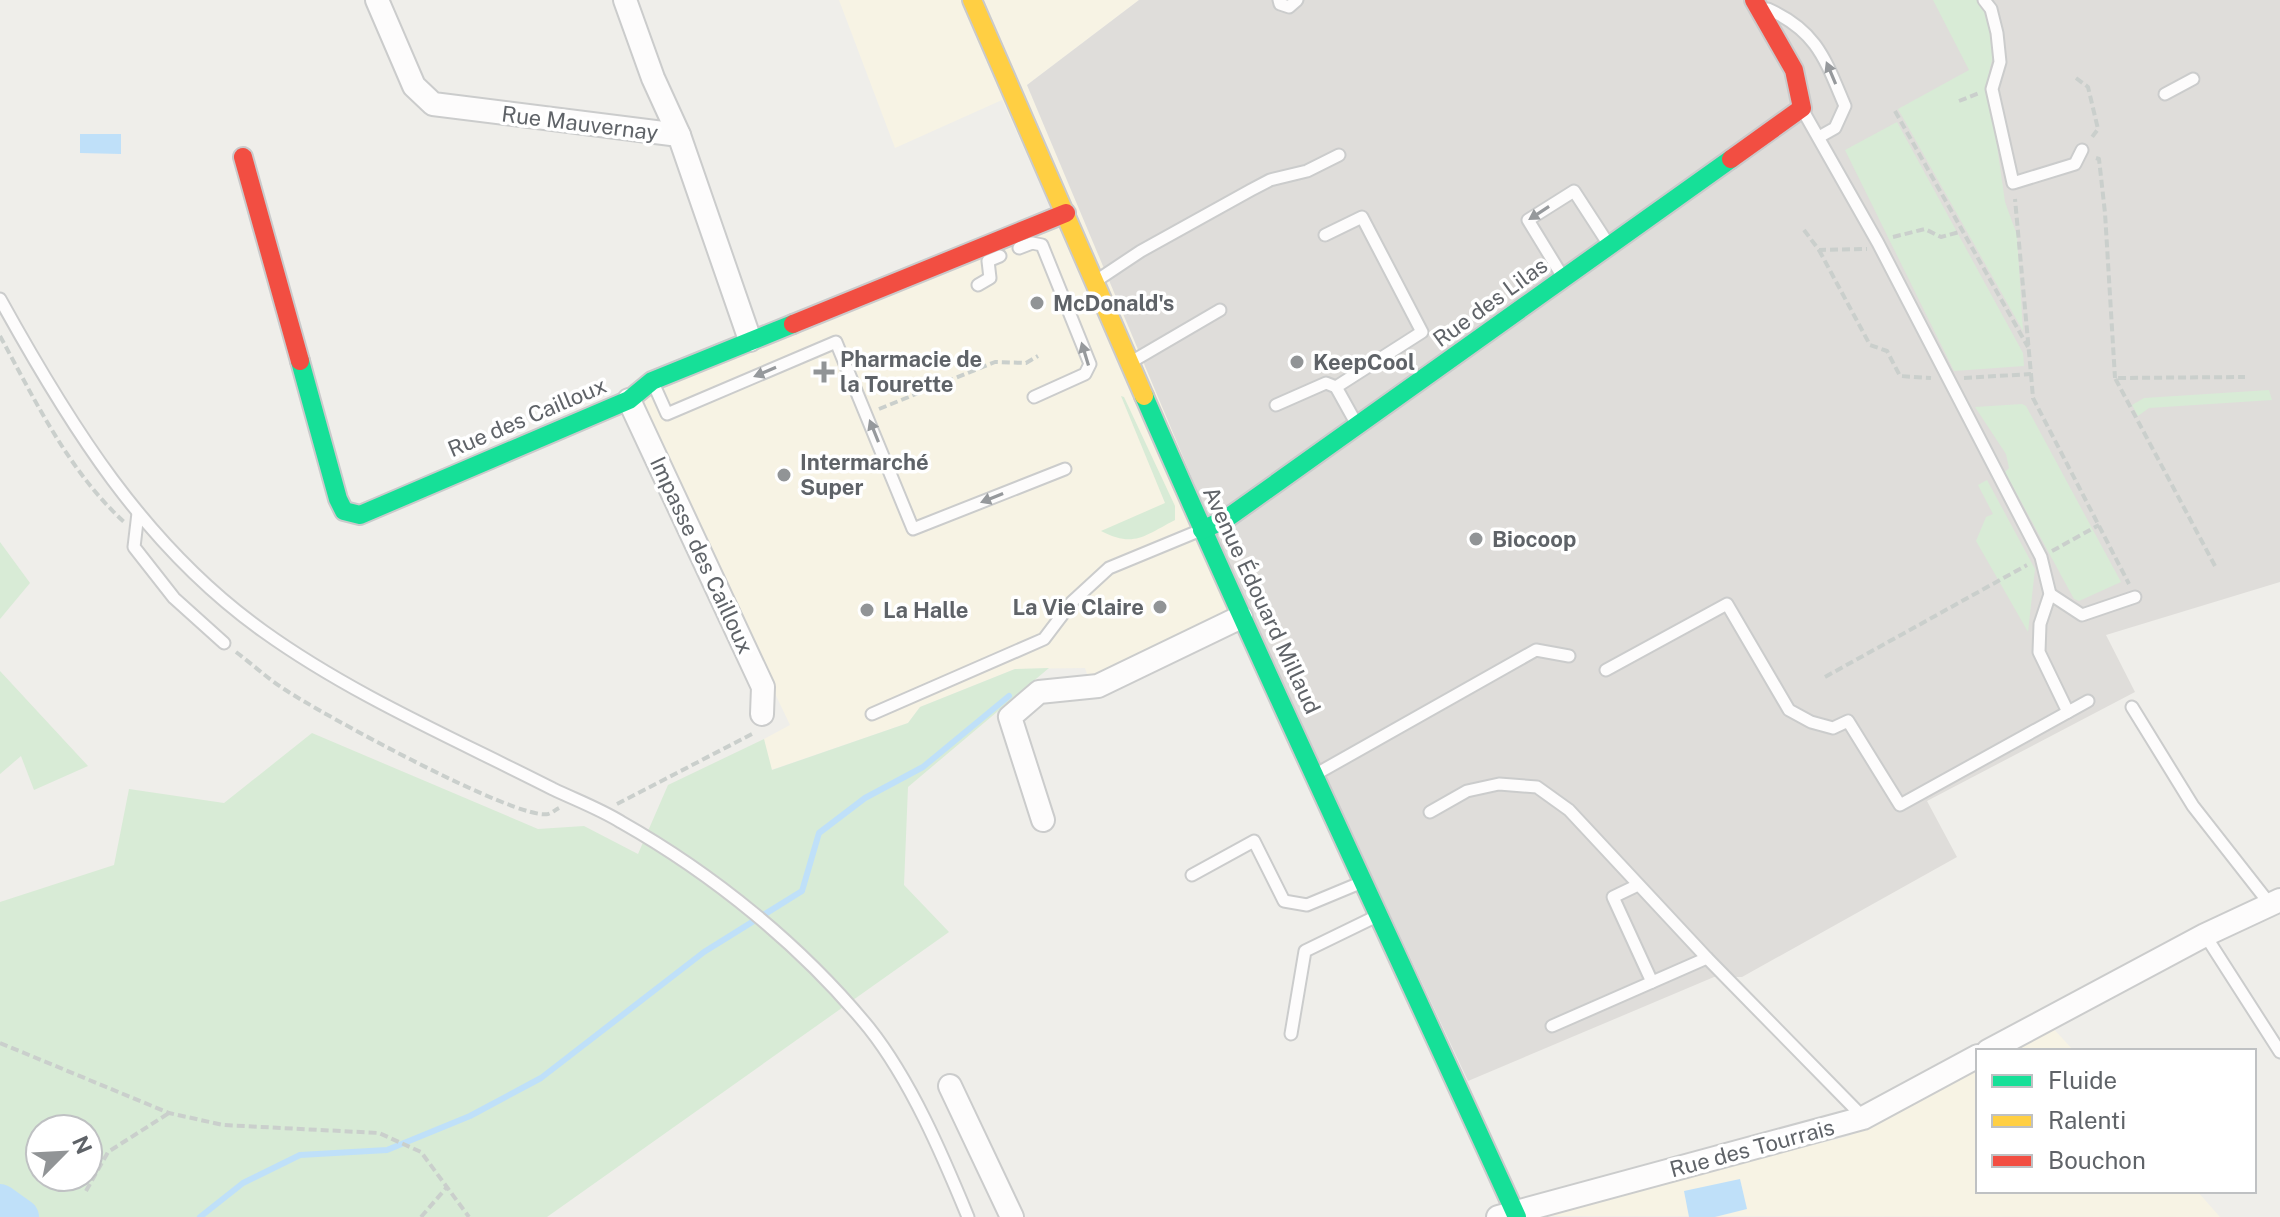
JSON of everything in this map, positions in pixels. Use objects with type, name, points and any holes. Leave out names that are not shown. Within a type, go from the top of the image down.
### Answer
[{"type":"street","name":"Rue Mauvernay","points":[[377,0],[414,86],[433,104],[679,135],[750,340]]},
{"type":"street","points":[[625,0],[653,78],[679,135]]},
{"type":"street","name":"Avenue Édouard Millaud","points":[[972,0],[1202,530],[1364,881],[1510,1215]]},
{"type":"street","points":[[1755,2],[1794,70],[1802,108]]},
{"type":"street","name":"Rue des Lilas","points":[[1202,530],[1226,519],[1358,427],[1802,108]]},
{"type":"street","name":"Rue des Cailloux","points":[[243,157],[338,499],[344,511],[360,515],[629,400],[652,381],[1066,213]]},
{"type":"street","name":"Impasse des Cailloux","points":[[629,400],[763,687],[762,714]]},
{"type":"street","points":[[1043,820],[1010,717],[1039,692],[1098,686],[1241,617]]},
{"type":"street","points":[[1992,1049],[2274,901]]},
{"type":"street","name":"Rue des Tourrais","points":[[1510,1215],[1863,1118],[1976,1057]]},
{"type":"street","points":[[950,1086],[1012,1217]]},
{"type":"lane","points":[[1279,0],[1280,4],[1289,7],[1297,0]]},
{"type":"lane","points":[[1984,0],[1991,9],[2000,62],[1992,89],[2013,183],[2075,164],[2082,150]]},
{"type":"lane","points":[[1755,2],[1803,28],[1823,56],[1845,106],[1835,128],[1819,137]]},
{"type":"lane","points":[[2165,94],[2193,79]]},
{"type":"lane","points":[[1802,108],[1878,243],[2041,557],[2050,594],[2040,624],[2039,652],[2068,712]]},
{"type":"lane","points":[[1095,282],[1141,251],[1270,180],[1307,171],[1339,155]]},
{"type":"lane","points":[[1564,278],[1528,220],[1574,191],[1609,245]]},
{"type":"lane","points":[[1325,235],[1362,217],[1422,332],[1336,387]]},
{"type":"lane","points":[[978,285],[990,278],[988,261],[1032,243],[1042,245],[1090,364],[1085,374],[1034,397]]},
{"type":"lane","points":[[0,299],[49,389],[97,460],[138,513],[223,599],[263,631],[371,697],[630,828],[709,878],[817,971],[870,1030],[921,1114],[968,1217]]},
{"type":"lane","points":[[1131,362],[1220,310]]},
{"type":"lane","points":[[652,381],[667,414],[836,342],[913,529],[1065,469]]},
{"type":"lane","points":[[1276,405],[1326,383],[1336,387],[1358,427]]},
{"type":"lane","points":[[138,513],[134,547],[174,598],[224,643]]},
{"type":"lane","points":[[872,714],[1044,639],[1072,602],[1109,568],[1202,530]]},
{"type":"lane","points":[[2050,594],[2082,615],[2135,597]]},
{"type":"lane","points":[[1606,670],[1727,604],[1789,710],[1811,722],[1833,728],[1848,721],[1900,805],[2088,701]]},
{"type":"lane","points":[[1316,775],[1536,650],[1569,656]]},
{"type":"lane","points":[[2132,707],[2193,806],[2274,901]]},
{"type":"lane","points":[[1430,812],[1467,791],[1499,784],[1537,787],[1569,810],[1863,1118]]},
{"type":"lane","points":[[1192,875],[1254,841],[1284,901],[1307,905],[1364,881]]},
{"type":"lane","points":[[1638,885],[1613,897],[1652,982]]},
{"type":"lane","points":[[1291,1034],[1305,951],[1379,915]]},
{"type":"lane","points":[[2205,935],[2280,1052]]},
{"type":"lane","points":[[1552,1026],[1707,958]]},
{"type":"path","points":[[2076,78],[2088,87],[2098,129],[2082,150],[2099,159],[2115,378],[2215,566]]},
{"type":"path","points":[[1959,101],[1992,89]]},
{"type":"path","points":[[1895,111],[2029,349]]},
{"type":"path","points":[[2013,183],[2033,398],[2135,597]]},
{"type":"path","points":[[1819,250],[1870,345],[1887,351],[1900,376],[1947,379],[2031,374]]},
{"type":"path","points":[[2110,290],[2118,288]]},
{"type":"path","points":[[865,408],[878,410],[995,362],[1026,363],[1038,356]]},
{"type":"path","points":[[2115,378],[2245,377]]},
{"type":"path","points":[[1825,677],[2099,525]]},
{"type":"path","points":[[224,643],[282,688],[314,708],[449,779],[524,810],[547,815],[575,799]]},
{"type":"path","points":[[608,815],[620,801],[754,735],[762,714]]},
{"type":"path","points":[[0,1043],[169,1113],[223,1125],[379,1133],[421,1152],[469,1217]]},
{"type":"path","points":[[104,1159],[108,1152],[169,1113]]},
{"type":"path","points":[[421,1217],[447,1187]]},
{"type":"shaded area","points":[[839,0],[1139,0],[1027,85],[1247,609],[1090,683],[1085,668],[1015,669],[920,707],[908,723],[771,770],[764,739],[790,725],[635,400],[1057,221],[1002,100],[895,148]]},
{"type":"shaded area","points":[[1139,0],[2280,0],[2280,582],[2106,635],[2135,692],[1927,801],[1957,857],[1742,977],[1714,977],[1468,1081],[1247,609],[1027,85]]},
{"type":"shaded area","points":[[2050,1025],[2072,1049],[2005,1049]]},
{"type":"shaded area","points":[[1976,1064],[1976,1193],[2199,1193],[2220,1217],[1530,1216],[1849,1136]]},
{"type":"green space","points":[[1933,0],[1978,0],[1990,27],[1994,50],[1988,82],[2005,202],[2017,235],[2023,331],[1898,109],[1969,70]]},
{"type":"green space","points":[[1897,122],[2023,353],[2024,366],[1954,371],[1845,150]]},
{"type":"green space","points":[[2269,390],[2272,400],[2149,408],[2138,416],[2132,405],[2144,398]]},
{"type":"green space","points":[[1121,396],[1175,506],[1175,520],[1147,535],[1131,539],[1101,531],[1165,503]]},
{"type":"green space","points":[[2026,406],[2121,582],[2079,601],[2074,599],[2005,472],[2009,468],[2006,454],[1975,407]]},
{"type":"green space","points":[[1987,480],[2035,569],[2028,632],[1976,541],[1986,517],[1993,514],[1978,485]]},
{"type":"green space","points":[[0,542],[30,583],[0,619]]},
{"type":"green space","points":[[1049,668],[908,787],[904,885],[949,932],[547,1217],[0,1217],[0,902],[114,865],[129,789],[224,803],[312,733],[538,829],[584,826],[638,854],[668,785],[764,739],[772,770],[908,723],[920,707],[1015,669]]},
{"type":"green space","points":[[0,671],[88,766],[34,790],[21,756],[0,774]]},
{"type":"water","points":[[80,134],[121,134],[121,154],[80,153]]},
{"type":"water","points":[[1740,1179],[1747,1209],[1715,1217],[1689,1217],[1684,1191]]},
{"type":"waterway","points":[[200,1217],[243,1183],[300,1155],[387,1150],[470,1116],[541,1078],[704,952],[802,891],[819,833],[865,798],[923,767],[1009,696]]},
{"type":"waterway","points":[[0,1202],[21,1217]]},
{"type":"traffic: fast","points":[[1202,530],[1226,519],[1731,159]]},
{"type":"traffic: fast","points":[[300,361],[338,499],[344,511],[360,515],[629,400],[652,381],[793,324]]},
{"type":"traffic: fast","points":[[1144,396],[1517,1217]]},
{"type":"traffic: slow","points":[[972,0],[1144,396]]},
{"type":"traffic: jam","points":[[1731,159],[1802,108],[1794,70],[1754,0]]},
{"type":"traffic: jam","points":[[243,157],[300,361]]},
{"type":"traffic: jam","points":[[793,324],[1066,213]]},
{"type":"place","name":"McDonald's","points":[[1037,303]]},
{"type":"place","name":"KeepCool","points":[[1297,362]]},
{"type":"place","name":"Pharmacie de la Tourette","points":[[824,372]]},
{"type":"place","name":"Intermarché Super","points":[[784,475]]},
{"type":"place","name":"Biocoop","points":[[1476,539]]},
{"type":"place","name":"La Vie Claire","points":[[1160,607]]},
{"type":"place","name":"La Halle","points":[[867,610]]}]
